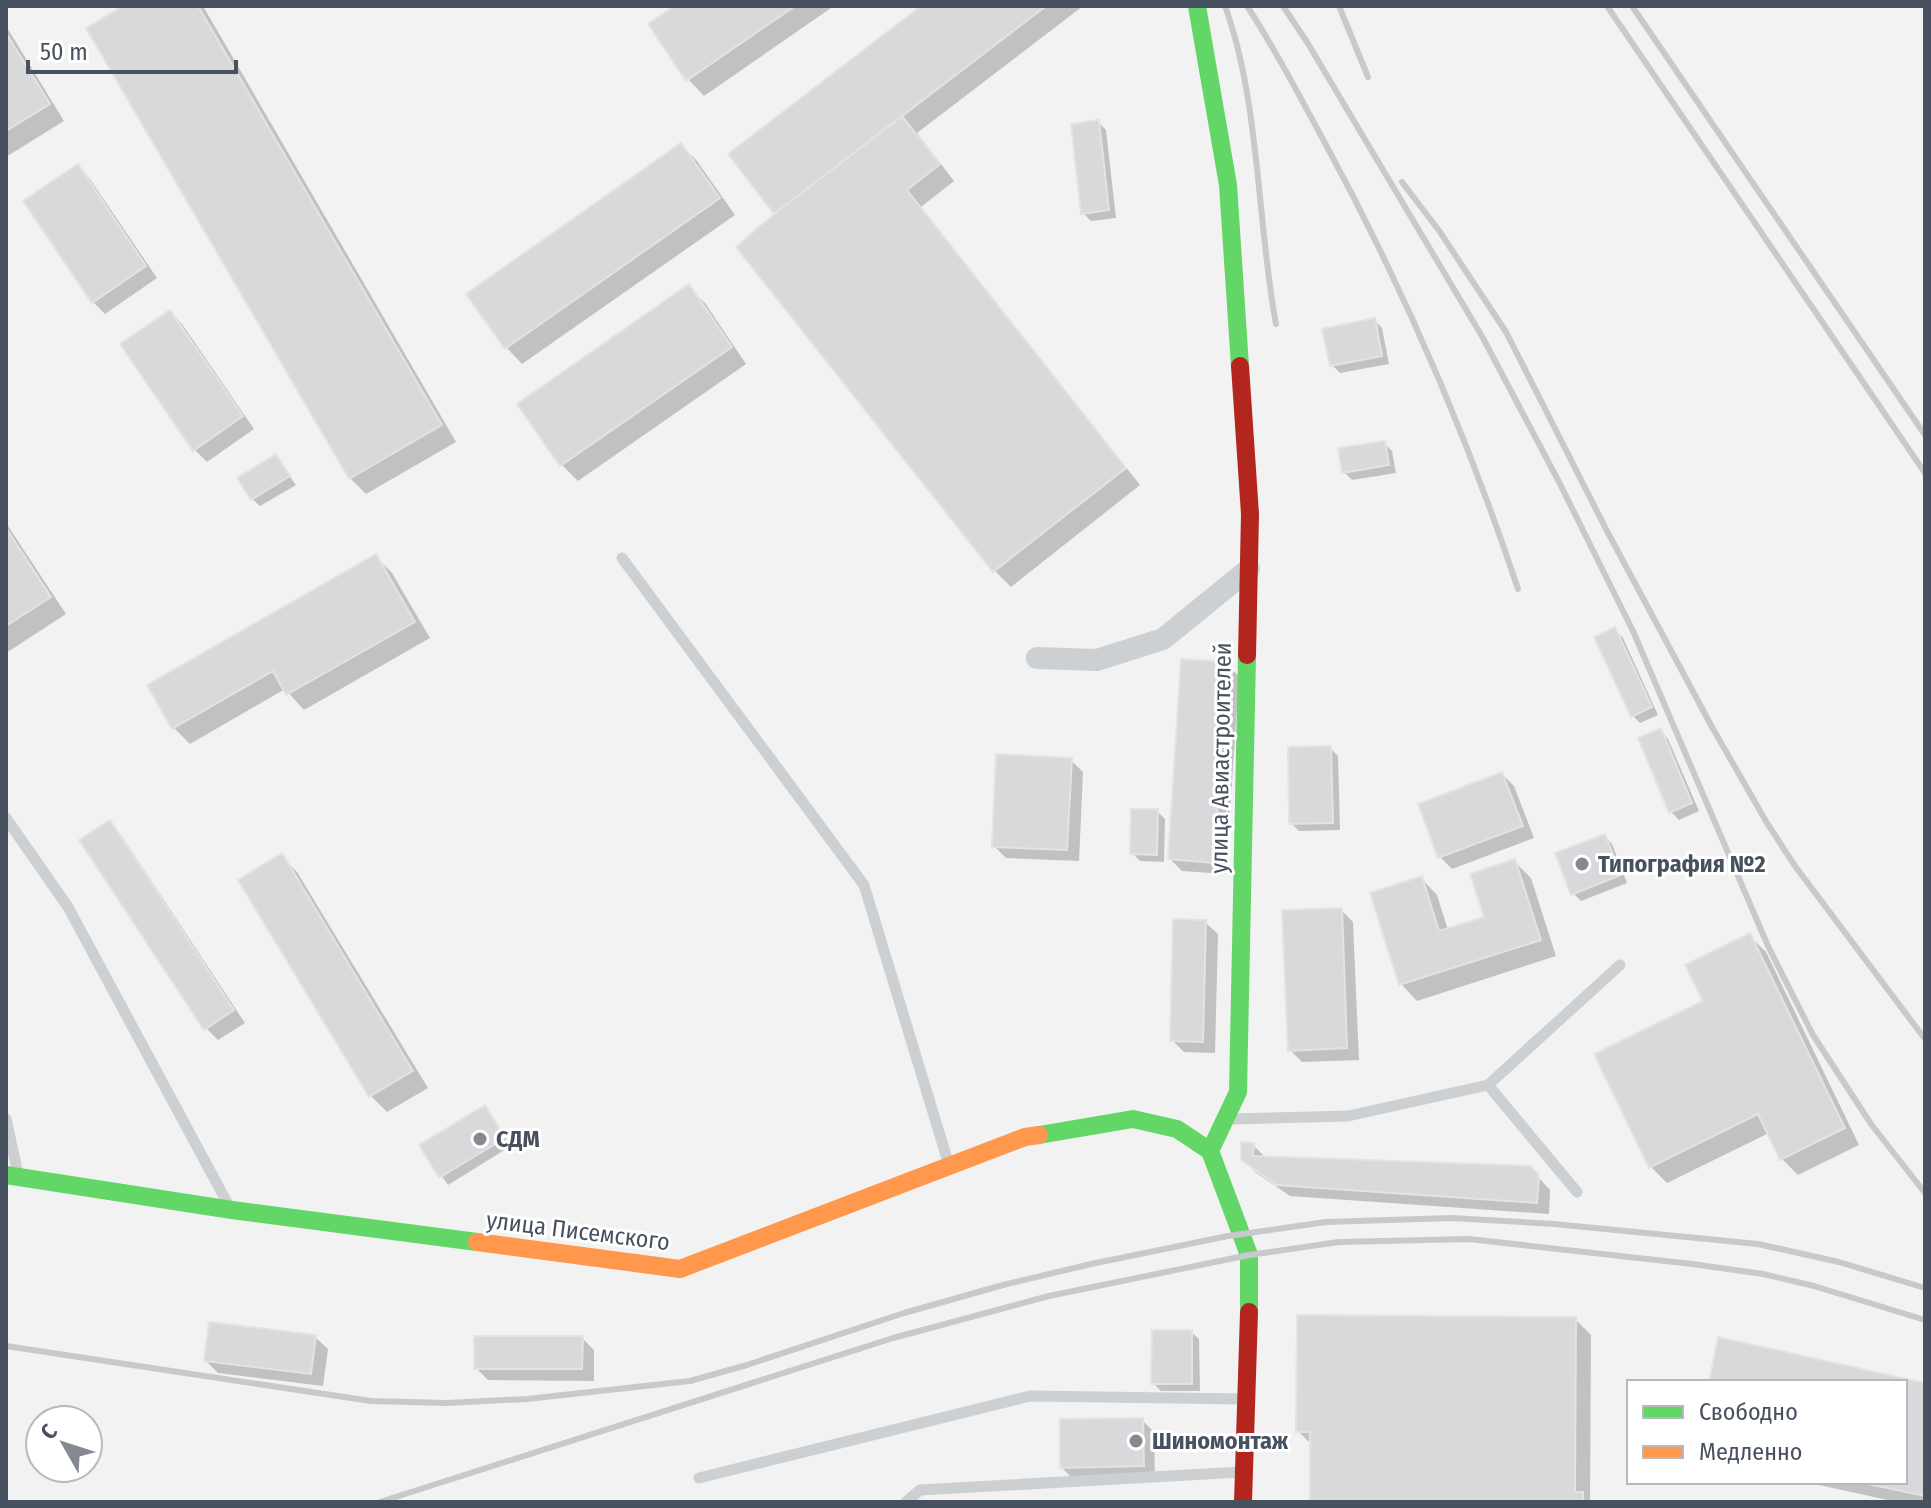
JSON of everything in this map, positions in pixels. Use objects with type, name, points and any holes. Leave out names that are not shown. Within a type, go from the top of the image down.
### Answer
[{"type":"street","name":"улица Авиастроителей","points":[[1197,6],[1228,185],[1250,514],[1238,1092],[1210,1151]]},
{"type":"street","points":[[1037,658],[1097,660],[1163,639],[1249,569]]},
{"type":"street","name":"улица Писемского","points":[[12,1176],[232,1210],[680,1269],[1025,1137],[1133,1119],[1177,1129],[1210,1151]]},
{"type":"street","points":[[1210,1151],[1249,1255],[1248,1399],[1243,1502]]},
{"type":"lane","points":[[622,558],[864,885],[949,1166]]},
{"type":"lane","points":[[6,818],[68,907],[232,1210]]},
{"type":"lane","points":[[1225,1119],[1348,1116],[1488,1085],[1620,965]]},
{"type":"lane","points":[[1488,1085],[1577,1192]]},
{"type":"lane","points":[[6,1119],[12,1176]]},
{"type":"lane","points":[[699,1478],[1030,1396],[1248,1399]]},
{"type":"lane","points":[[906,1502],[920,1490],[1243,1472]]},
{"type":"building","points":[[123,6],[198,6],[442,425],[349,479],[86,28]]},
{"type":"building","points":[[674,6],[795,6],[686,81],[648,24]]},
{"type":"building","points":[[921,6],[1046,6],[774,214],[728,154]]},
{"type":"building","points":[[6,33],[50,104],[6,131]]},
{"type":"building","points":[[902,116],[940,164],[907,190],[1126,468],[993,572],[736,247]]},
{"type":"building","points":[[1099,120],[1109,210],[1081,214],[1071,124]]},
{"type":"building","points":[[681,143],[720,198],[505,349],[466,294]]},
{"type":"building","points":[[78,164],[146,266],[92,303],[23,201]]},
{"type":"building","points":[[689,284],[732,347],[560,466],[517,404]]},
{"type":"building","points":[[170,310],[243,416],[193,451],[120,344]]},
{"type":"building","points":[[1375,318],[1382,356],[1330,366],[1322,329]]},
{"type":"building","points":[[1385,441],[1389,465],[1342,473],[1338,448]]},
{"type":"building","points":[[276,454],[290,476],[251,500],[237,478]]},
{"type":"building","points":[[6,528],[51,597],[6,626]]},
{"type":"building","points":[[376,554],[415,622],[286,695],[273,671],[172,729],[147,685]]},
{"type":"building","points":[[1615,627],[1652,707],[1631,717],[1594,637]]},
{"type":"building","points":[[1181,659],[1227,662],[1214,863],[1168,859]]},
{"type":"building","points":[[1661,728],[1692,803],[1669,813],[1638,738]]},
{"type":"building","points":[[1331,746],[1333,823],[1289,824],[1288,747]]},
{"type":"building","points":[[996,754],[1072,758],[1067,850],[992,847]]},
{"type":"building","points":[[1502,772],[1523,826],[1438,858],[1418,804]]},
{"type":"building","points":[[1131,809],[1158,809],[1157,855],[1130,854]]},
{"type":"building","points":[[110,820],[234,1010],[204,1030],[79,840]]},
{"type":"building","points":[[1605,834],[1621,875],[1571,895],[1555,853]]},
{"type":"building","points":[[282,853],[413,1071],[369,1097],[238,880]]},
{"type":"building","points":[[1515,859],[1541,940],[1399,985],[1370,893],[1422,876],[1439,931],[1484,917],[1470,874]]},
{"type":"building","points":[[1342,908],[1347,1048],[1288,1051],[1282,910]]},
{"type":"building","points":[[1173,919],[1206,920],[1203,1042],[1170,1041]]},
{"type":"building","points":[[1750,933],[1845,1128],[1780,1160],[1758,1114],[1649,1168],[1594,1054],[1703,1001],[1685,965]]},
{"type":"building","points":[[485,1105],[505,1138],[439,1178],[419,1145]]},
{"type":"building","points":[[1241,1142],[1254,1143],[1253,1156],[1531,1166],[1539,1175],[1537,1203],[1276,1185],[1241,1160]]},
{"type":"building","points":[[1297,1315],[1576,1317],[1575,1492],[1583,1492],[1583,1502],[1310,1502],[1310,1432],[1296,1432]]},
{"type":"building","points":[[209,1322],[316,1335],[311,1374],[204,1361]]},
{"type":"building","points":[[1152,1330],[1192,1330],[1192,1384],[1151,1384]]},
{"type":"building","points":[[474,1336],[583,1336],[582,1369],[474,1369]]},
{"type":"building","points":[[1718,1337],[1925,1383],[1925,1496],[1868,1484],[1907,1484],[1907,1380],[1709,1380]]},
{"type":"building","points":[[1143,1418],[1144,1466],[1060,1468],[1060,1419]]},
{"type":"railway","points":[[1225,6],[1252,122],[1276,324]]},
{"type":"railway","points":[[1247,6],[1325,143],[1407,307],[1455,417],[1518,589]]},
{"type":"railway","points":[[1283,6],[1483,338],[1559,482],[1633,631],[1768,946],[1813,1035],[1871,1124],[1925,1193]]},
{"type":"railway","points":[[1339,6],[1368,77]]},
{"type":"railway","points":[[1607,6],[1925,473]]},
{"type":"railway","points":[[1632,6],[1925,435]]},
{"type":"railway","points":[[1402,182],[1440,232],[1506,332],[1607,531],[1767,823],[1795,866],[1925,1039]]},
{"type":"railway","points":[[6,1346],[371,1401],[447,1403],[527,1399],[690,1381],[1003,1285],[1228,1236],[1326,1222],[1452,1218],[1554,1224],[1758,1244],[1839,1262],[1925,1288]]},
{"type":"railway","points":[[380,1502],[893,1338],[1049,1296],[1249,1255],[1339,1242],[1469,1239],[1692,1264],[1763,1274],[1814,1286],[1925,1320]]},
{"type":"traffic: fast","points":[[1197,6],[1228,185],[1240,366]]},
{"type":"traffic: fast","points":[[1247,655],[1238,1092],[1210,1151],[1249,1255],[1249,1312]]},
{"type":"traffic: fast","points":[[1039,1135],[1133,1119],[1177,1129],[1210,1151]]},
{"type":"traffic: fast","points":[[6,1175],[232,1210],[477,1242]]},
{"type":"traffic: slow","points":[[477,1242],[680,1269],[1025,1137],[1039,1135]]},
{"type":"traffic: jam","points":[[1240,366],[1250,514],[1247,655]]},
{"type":"traffic: jam","points":[[1243,1502],[1249,1312]]},
{"type":"place","name":"Типография №2","points":[[1582,864]]},
{"type":"place","name":"СДМ","points":[[480,1139]]},
{"type":"place","name":"Шиномонтаж","points":[[1136,1441]]}]
